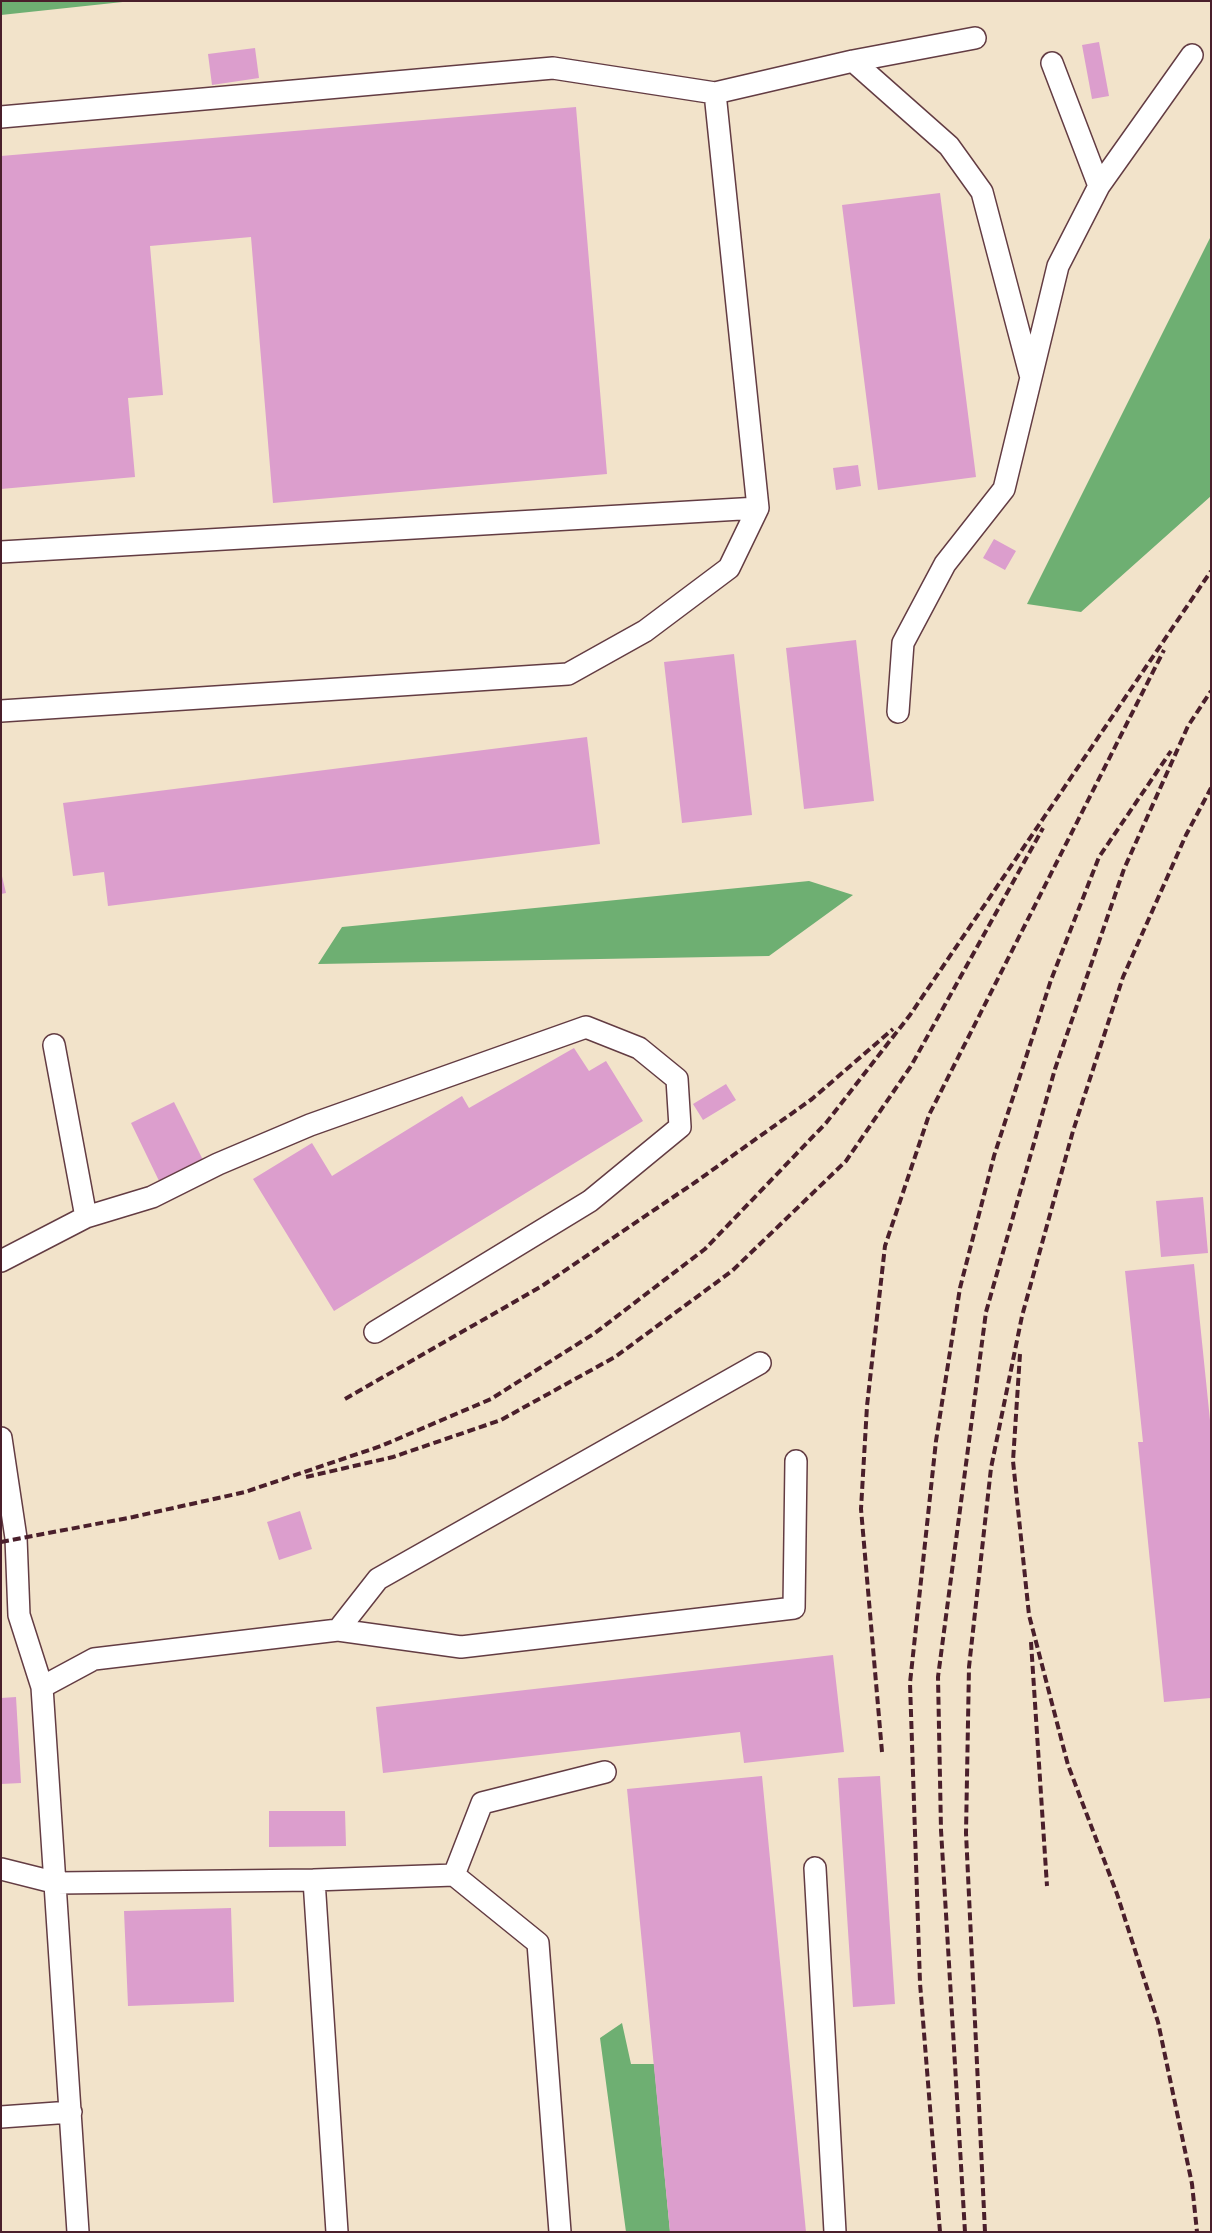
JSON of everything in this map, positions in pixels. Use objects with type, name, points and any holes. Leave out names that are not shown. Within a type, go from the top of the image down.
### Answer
[{"type":"lane","points":[[1,117],[553,68],[715,93],[853,61],[975,38]]},
{"type":"lane","points":[[898,712],[902,643],[945,564],[1004,489],[1058,266],[1099,186],[1192,55]]},
{"type":"lane","points":[[853,61],[949,146],[982,192],[1030,377]]},
{"type":"lane","points":[[1052,63],[1099,186]]},
{"type":"lane","points":[[1,711],[568,674],[645,630],[729,568],[758,508],[715,93]]},
{"type":"lane","points":[[1,552],[758,508]]},
{"type":"lane","points":[[1,1261],[86,1217],[152,1197],[218,1164],[310,1126],[586,1027],[639,1048],[676,1079],[680,1127],[673,1133],[590,1202],[374,1332]]},
{"type":"lane","points":[[54,1045],[86,1217]]},
{"type":"lane","points":[[338,1630],[378,1580],[760,1363]]},
{"type":"lane","points":[[1,1438],[5,1498],[16,1538],[19,1615],[42,1687],[57,1883],[78,2232]]},
{"type":"lane","points":[[42,1687],[94,1659],[338,1630],[461,1647],[794,1608],[796,1461]]},
{"type":"lane","points":[[454,1875],[482,1803],[605,1772]]},
{"type":"lane","points":[[815,1868],[835,2232]]},
{"type":"lane","points":[[1,1869],[57,1883],[314,1880],[454,1875],[538,1943],[560,2232]]},
{"type":"lane","points":[[314,1880],[337,2232]]},
{"type":"lane","points":[[1,2117],[71,2112]]},
{"type":"green space","points":[[1,1],[132,1],[1,15]]},
{"type":"green space","points":[[1211,236],[1211,496],[1081,612],[1027,604]]},
{"type":"green space","points":[[809,881],[853,895],[769,956],[318,964],[342,927]]},
{"type":"green space","points":[[622,2023],[631,2064],[654,2064],[670,2232],[626,2232],[600,2038]]},
{"type":"building","points":[[1099,42],[1109,96],[1092,99],[1082,45]]},
{"type":"building","points":[[255,48],[259,78],[212,85],[208,54]]},
{"type":"building","points":[[576,107],[607,474],[273,503],[251,237],[150,246],[163,395],[128,398],[135,477],[1,489],[1,156]]},
{"type":"building","points":[[940,193],[976,477],[878,490],[842,205]]},
{"type":"building","points":[[858,465],[861,486],[836,490],[833,468]]},
{"type":"building","points":[[994,539],[1016,551],[1005,570],[983,558]]},
{"type":"building","points":[[856,640],[874,801],[804,809],[786,648]]},
{"type":"building","points":[[734,654],[752,815],[682,823],[664,662]]},
{"type":"building","points":[[587,737],[600,844],[108,906],[104,872],[73,876],[63,803]]},
{"type":"building","points":[[1,872],[6,893],[1,894]]},
{"type":"building","points":[[574,1048],[589,1071],[606,1061],[643,1121],[334,1311],[253,1179],[312,1143],[332,1176],[462,1096],[469,1108]]},
{"type":"building","points":[[726,1084],[736,1100],[703,1120],[693,1104]]},
{"type":"building","points":[[174,1102],[205,1164],[161,1185],[131,1123]]},
{"type":"building","points":[[1203,1197],[1208,1253],[1161,1257],[1156,1201]]},
{"type":"building","points":[[1194,1264],[1211,1430],[1211,1698],[1164,1702],[1138,1442],[1143,1442],[1125,1271]]},
{"type":"building","points":[[300,1511],[312,1549],[279,1560],[267,1522]]},
{"type":"building","points":[[833,1655],[844,1752],[744,1763],[740,1732],[383,1773],[376,1707]]},
{"type":"building","points":[[16,1697],[21,1783],[1,1784],[1,1698]]},
{"type":"building","points":[[762,1776],[806,2232],[670,2232],[627,1789]]},
{"type":"building","points":[[880,1776],[895,2004],[853,2007],[838,1778]]},
{"type":"building","points":[[269,1811],[345,1811],[346,1846],[269,1847]]},
{"type":"building","points":[[231,1908],[234,2002],[128,2006],[124,1911]]},
{"type":"railway","points":[[1,1542],[133,1517],[245,1492],[381,1446],[491,1399],[595,1333],[705,1249],[826,1123],[910,1015],[1211,571]]},
{"type":"railway","points":[[882,1752],[861,1509],[867,1406],[885,1246],[929,1115],[1164,650]]},
{"type":"railway","points":[[965,2232],[941,1830],[938,1677],[986,1312],[1055,1069],[1124,869],[1188,726],[1211,691]]},
{"type":"railway","points":[[940,2232],[920,1983],[910,1683],[936,1441],[960,1288],[994,1156],[1051,980],[1099,857],[1171,751]]},
{"type":"railway","points":[[985,2232],[966,1833],[969,1667],[991,1468],[1022,1316],[1073,1131],[1123,977],[1186,835],[1211,788]]},
{"type":"railway","points":[[306,1477],[393,1457],[501,1420],[615,1357],[732,1271],[846,1161],[911,1066],[1043,828]]},
{"type":"railway","points":[[345,1399],[542,1286],[697,1181],[812,1099],[893,1029]]},
{"type":"railway","points":[[1020,1354],[1013,1461],[1029,1615],[1068,1765],[1117,1894],[1158,2022],[1192,2184],[1197,2232]]},
{"type":"railway","points":[[1031,1642],[1047,1886]]}]
